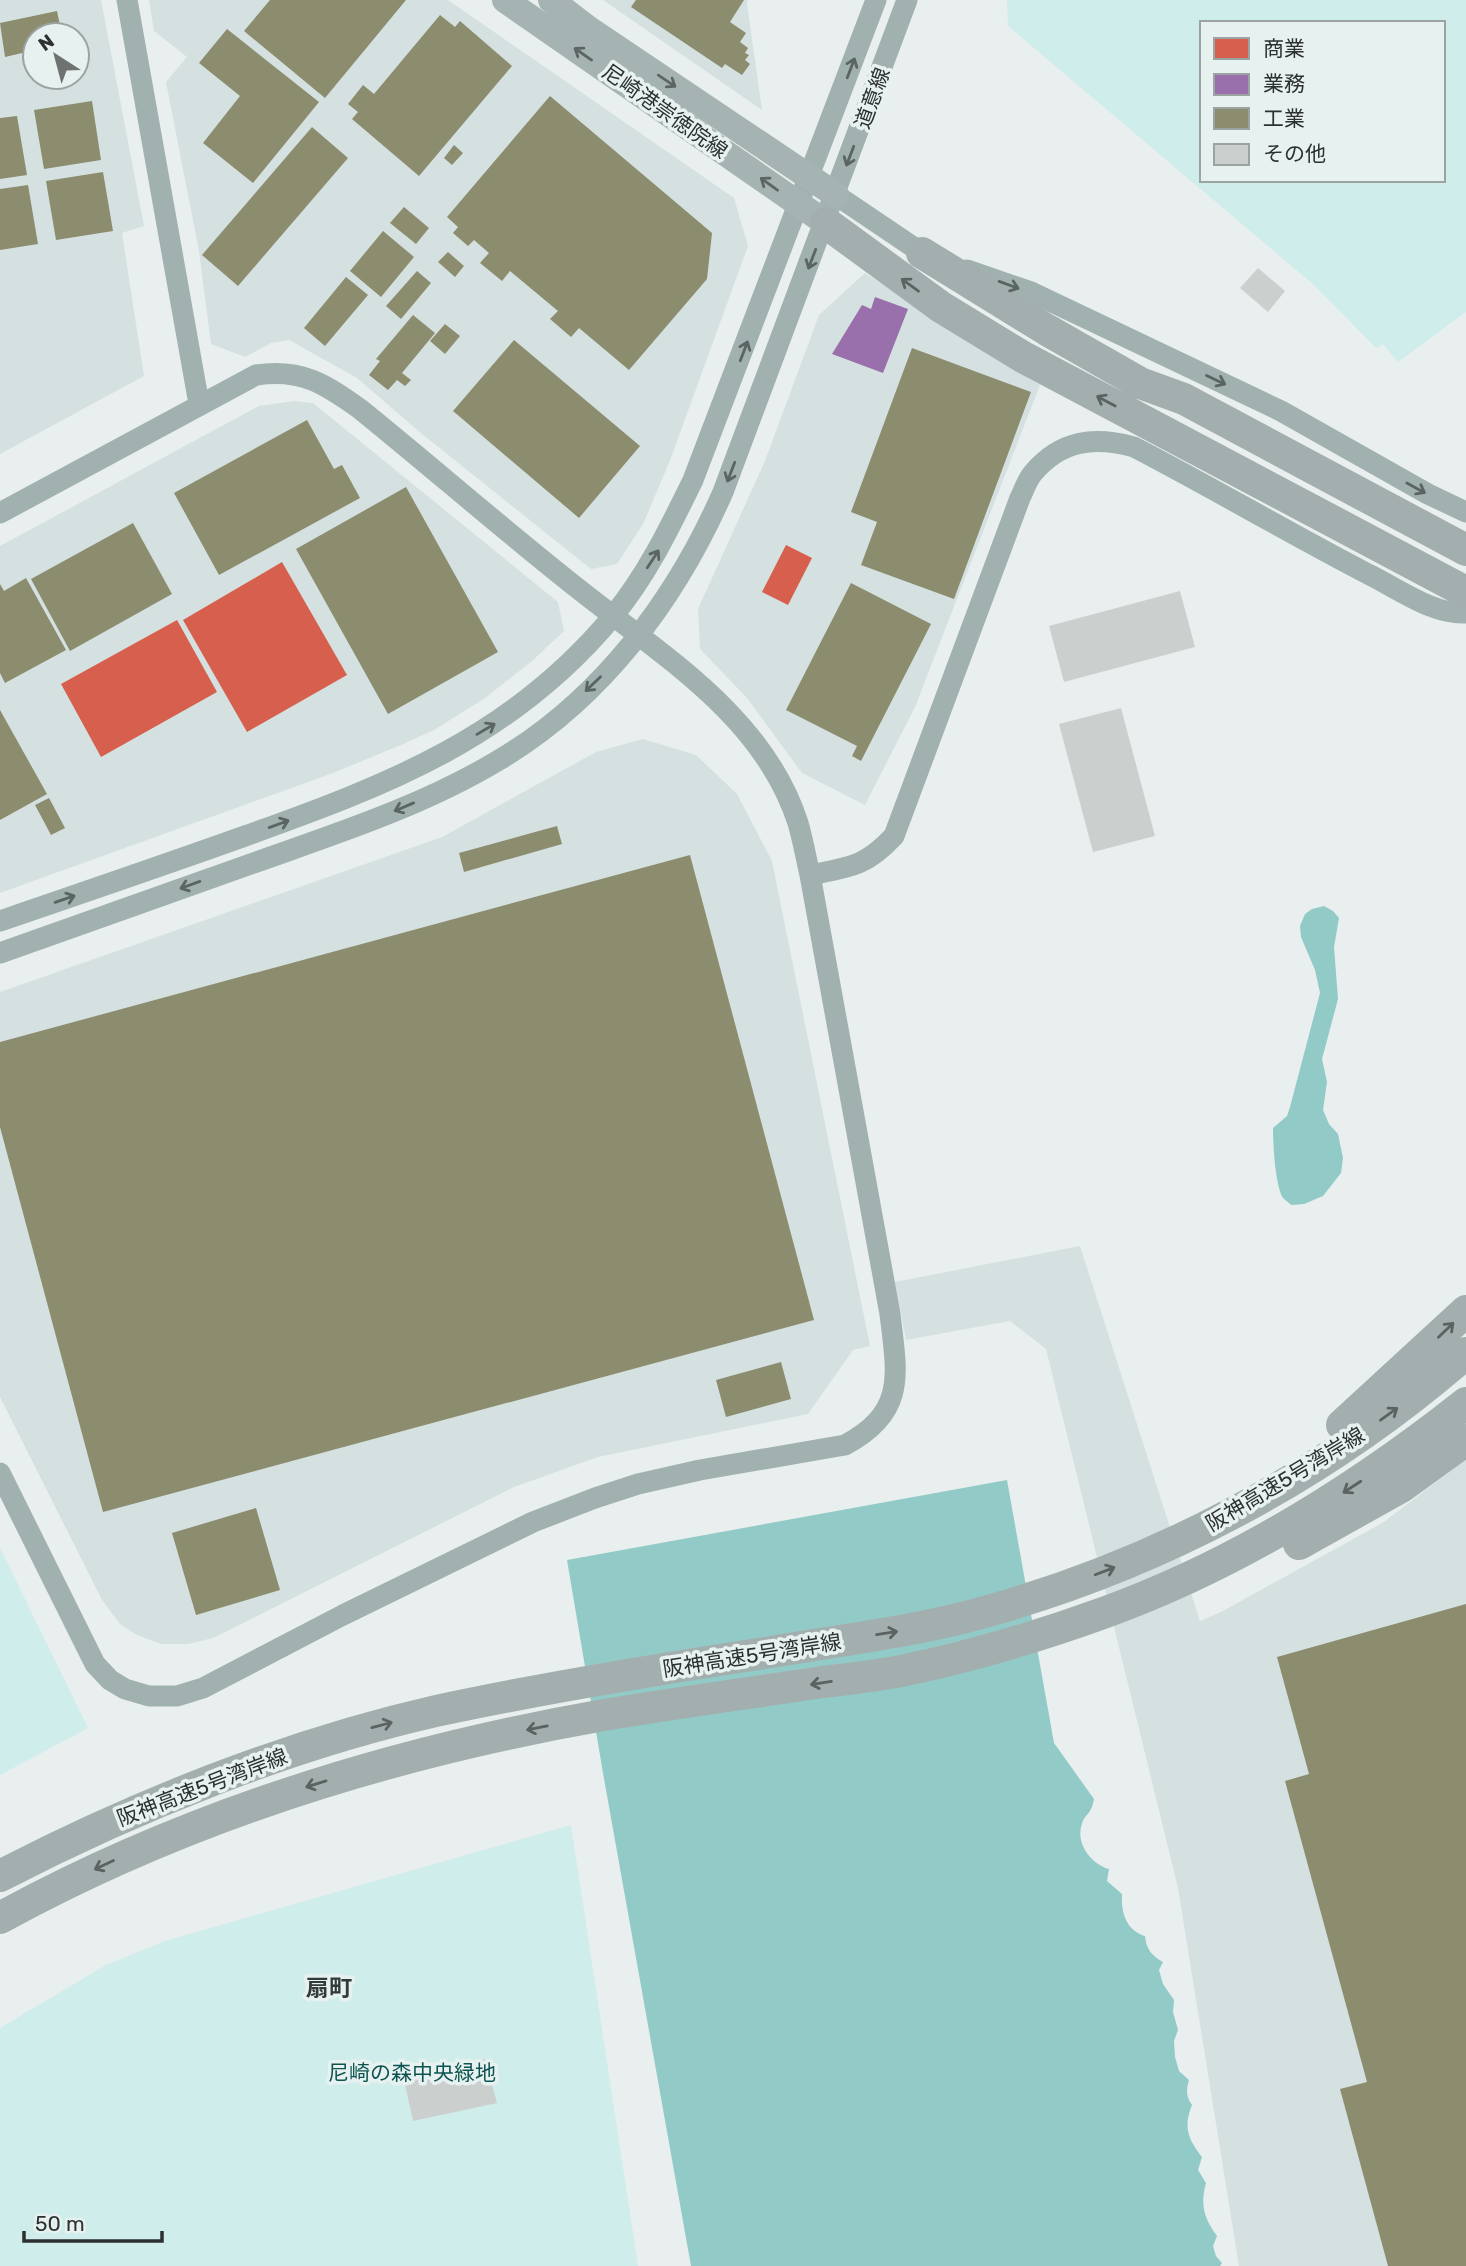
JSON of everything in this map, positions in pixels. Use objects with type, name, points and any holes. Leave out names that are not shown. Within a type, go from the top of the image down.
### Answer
[{"type":"highway","points":[[831,209],[941,307],[1023,357],[1175,416],[1466,550]]},
{"type":"highway","points":[[922,253],[1047,330],[1140,383],[1175,416],[1466,606]]},
{"type":"highway","points":[[1175,416],[1466,570]]},
{"type":"highway","points":[[1348,529],[1466,592]]},
{"type":"highway","points":[[1159,1550],[1266,1483],[1318,1445],[1375,1397],[1466,1311]]},
{"type":"highway","name":"阪神高速5号湾岸線","points":[[0,1876],[84,1834],[175,1795],[309,1747],[375,1727],[431,1712],[575,1684],[897,1632],[966,1617],[1094,1576],[1159,1550],[1228,1515],[1350,1442],[1406,1402],[1466,1353]]},
{"type":"highway","name":"阪神高速5号湾岸線","points":[[0,1918],[63,1884],[179,1832],[234,1811],[369,1768],[439,1749],[604,1715],[900,1671],[1105,1612],[1173,1585],[1307,1517],[1367,1478],[1466,1403]]},
{"type":"highway","points":[[900,1671],[977,1664],[1104,1629],[1174,1603],[1344,1520],[1401,1486],[1466,1440]]},
{"type":"main road","name":"尼崎港崇徳院線","points":[[505,0],[799,205],[831,209]]},
{"type":"main road","name":"尼崎港崇徳院線","points":[[551,0],[589,29],[810,177],[831,209]]},
{"type":"street","points":[[127,0],[199,404]]},
{"type":"street","name":"道意線","points":[[0,921],[345,800],[432,761],[497,723],[538,692],[588,645],[614,615],[660,547],[694,480],[876,0]]},
{"type":"street","name":"道意線","points":[[0,953],[361,825],[441,791],[500,760],[555,720],[613,665],[681,575],[706,532],[831,209],[907,0]]},
{"type":"street","points":[[831,209],[922,253],[1031,292],[1281,411],[1428,494],[1466,512]]},
{"type":"street","points":[[0,513],[256,375],[278,371],[302,376],[331,389],[360,409],[582,591],[639,634],[729,711],[747,731],[780,783],[798,823],[810,875],[890,1314],[896,1384],[888,1406],[877,1423],[845,1445],[700,1470],[638,1484],[585,1502],[533,1522],[343,1615],[203,1688],[177,1696],[149,1696],[125,1689],[95,1664],[0,1473]]},
{"type":"street","points":[[810,875],[863,863],[878,853],[894,836],[1020,498],[1031,474],[1050,457],[1069,446],[1091,440],[1110,440],[1134,447],[1312,545],[1421,601],[1441,610],[1466,613]]},
{"type":"shaded area","points":[[0,0],[101,0],[144,226],[122,233],[144,376],[0,454]]},
{"type":"shaded area","points":[[149,0],[448,0],[734,198],[748,246],[669,463],[643,524],[617,564],[591,569],[422,434],[357,378],[289,340],[271,343],[245,357],[211,344],[199,251],[166,82],[187,57],[154,31]]},
{"type":"shaded area","points":[[603,0],[748,0],[762,110]]},
{"type":"shaded area","points":[[865,273],[1040,385],[915,707],[865,805],[802,773],[747,698],[700,649],[698,609],[765,461],[819,315]]},
{"type":"shaded area","points":[[294,401],[313,403],[558,602],[564,631],[532,661],[485,698],[434,730],[333,773],[0,893],[0,546],[259,406]]},
{"type":"shaded area","points":[[643,739],[696,755],[737,794],[772,861],[870,1346],[853,1350],[808,1414],[598,1457],[514,1487],[213,1638],[188,1644],[161,1644],[137,1635],[120,1624],[102,1600],[0,1397],[0,992],[442,837],[596,752]]},
{"type":"shaded area","points":[[1080,1246],[1200,1621],[1384,1522],[1466,1459],[1466,2266],[1239,2266],[1178,1888],[1046,1349],[1010,1321],[906,1340],[895,1282]]},
{"type":"green space","points":[[1007,0],[1466,0],[1466,312],[1398,362],[1383,344],[1376,348],[1314,285],[1008,26]]},
{"type":"green space","points":[[0,1548],[88,1728],[0,1775]]},
{"type":"green space","name":"尼崎の森中央緑地","points":[[571,1825],[638,2266],[0,2266],[0,2028],[106,1965],[165,1941]]},
{"type":"water","points":[[1324,906],[1339,918],[1334,947],[1338,999],[1322,1059],[1327,1082],[1323,1110],[1329,1124],[1338,1134],[1343,1158],[1341,1173],[1323,1196],[1304,1204],[1292,1205],[1283,1198],[1278,1184],[1273,1128],[1287,1116],[1320,993],[1315,970],[1301,937],[1300,926],[1305,914]]},
{"type":"water","points":[[1007,1480],[1054,1743],[1094,1799],[1080,1831],[1086,1852],[1096,1863],[1109,1869],[1107,1881],[1122,1894],[1122,1908],[1126,1920],[1133,1930],[1145,1936],[1150,1952],[1163,1962],[1159,1970],[1163,1984],[1174,2000],[1173,2012],[1178,2030],[1174,2041],[1175,2057],[1179,2071],[1189,2080],[1187,2093],[1192,2105],[1188,2132],[1202,2157],[1198,2170],[1206,2183],[1204,2211],[1217,2236],[1213,2246],[1222,2263],[1220,2266],[691,2266],[567,1560]]},
{"type":"building: 商業","points":[[786,545],[812,558],[788,605],[762,592]]},
{"type":"building: 商業","points":[[282,562],[347,675],[247,732],[183,620]]},
{"type":"building: 商業","points":[[177,620],[217,692],[101,757],[61,684]]},
{"type":"building: 業務","points":[[875,297],[908,309],[883,373],[832,354],[862,305],[871,309]]},
{"type":"building: 工業","points":[[270,0],[406,0],[325,98],[244,31]]},
{"type":"building: 工業","points":[[636,0],[744,0],[730,22],[746,33],[740,42],[748,48],[745,53],[749,55],[745,60],[750,64],[742,75],[725,64],[722,68],[631,7]]},
{"type":"building: 工業","points":[[57,11],[59,21],[21,21],[21,53],[5,57],[0,23]]},
{"type":"building: 工業","points":[[440,15],[455,27],[460,21],[512,66],[419,176],[352,119],[358,112],[348,104],[363,85],[374,94]]},
{"type":"building: 工業","points":[[227,29],[319,102],[253,183],[203,143],[240,96],[199,63]]},
{"type":"building: 工業","points":[[550,96],[712,233],[707,279],[629,370],[579,328],[571,337],[550,319],[558,311],[510,271],[502,281],[480,263],[489,253],[474,240],[468,246],[453,233],[458,227],[447,217]]},
{"type":"building: 工業","points":[[92,101],[101,160],[44,169],[34,110]]},
{"type":"building: 工業","points":[[17,116],[27,175],[0,179],[0,118]]},
{"type":"building: 工業","points":[[312,127],[348,158],[238,286],[202,255]]},
{"type":"building: 工業","points":[[454,145],[463,153],[452,165],[444,158]]},
{"type":"building: 工業","points":[[103,172],[113,231],[56,240],[46,181]]},
{"type":"building: 工業","points":[[28,185],[38,244],[0,250],[0,189]]},
{"type":"building: 工業","points":[[404,207],[429,228],[416,244],[390,223]]},
{"type":"building: 工業","points":[[383,231],[414,257],[381,297],[350,271]]},
{"type":"building: 工業","points":[[448,252],[464,266],[455,277],[438,262]]},
{"type":"building: 工業","points":[[417,271],[431,283],[401,319],[386,306]]},
{"type":"building: 工業","points":[[346,277],[368,295],[325,346],[304,328]]},
{"type":"building: 工業","points":[[413,315],[435,333],[402,373],[411,380],[405,386],[397,380],[388,390],[369,375],[380,361],[376,359]]},
{"type":"building: 工業","points":[[445,324],[460,336],[445,354],[430,341]]},
{"type":"building: 工業","points":[[514,340],[640,446],[579,518],[453,411]]},
{"type":"building: 工業","points":[[912,348],[1031,392],[954,599],[861,565],[877,522],[851,512]]},
{"type":"building: 工業","points":[[307,420],[334,469],[342,465],[360,498],[219,575],[174,493]]},
{"type":"building: 工業","points":[[406,487],[498,652],[388,714],[296,549]]},
{"type":"building: 工業","points":[[133,523],[172,594],[70,651],[31,579]]},
{"type":"building: 工業","points":[[26,578],[66,650],[5,683],[0,673],[0,584],[4,591]]},
{"type":"building: 工業","points":[[851,583],[931,624],[861,761],[852,756],[857,746],[786,710]]},
{"type":"building: 工業","points":[[0,710],[47,794],[0,820]]},
{"type":"building: 工業","points":[[49,798],[65,828],[51,835],[35,805]]},
{"type":"building: 工業","points":[[557,826],[562,844],[464,872],[459,853]]},
{"type":"building: 工業","points":[[690,855],[814,1320],[103,1512],[0,1127],[0,1042]]},
{"type":"building: 工業","points":[[781,1362],[791,1399],[726,1417],[716,1380]]},
{"type":"building: 工業","points":[[256,1508],[280,1590],[196,1615],[172,1533]]},
{"type":"building: 工業","points":[[1466,1604],[1466,2266],[1388,2266],[1340,2089],[1367,2082],[1285,1781],[1309,1774],[1277,1657]]},
{"type":"building: その他","points":[[1258,268],[1285,291],[1268,312],[1240,288]]},
{"type":"building: その他","points":[[1180,591],[1195,647],[1064,682],[1049,626]]},
{"type":"building: その他","points":[[1121,708],[1155,836],[1093,852],[1059,724]]},
{"type":"building: その他","points":[[485,2059],[497,2103],[413,2121],[404,2080]]},
{"type":"district","name":"扇町","points":[[329,1988]]}]
